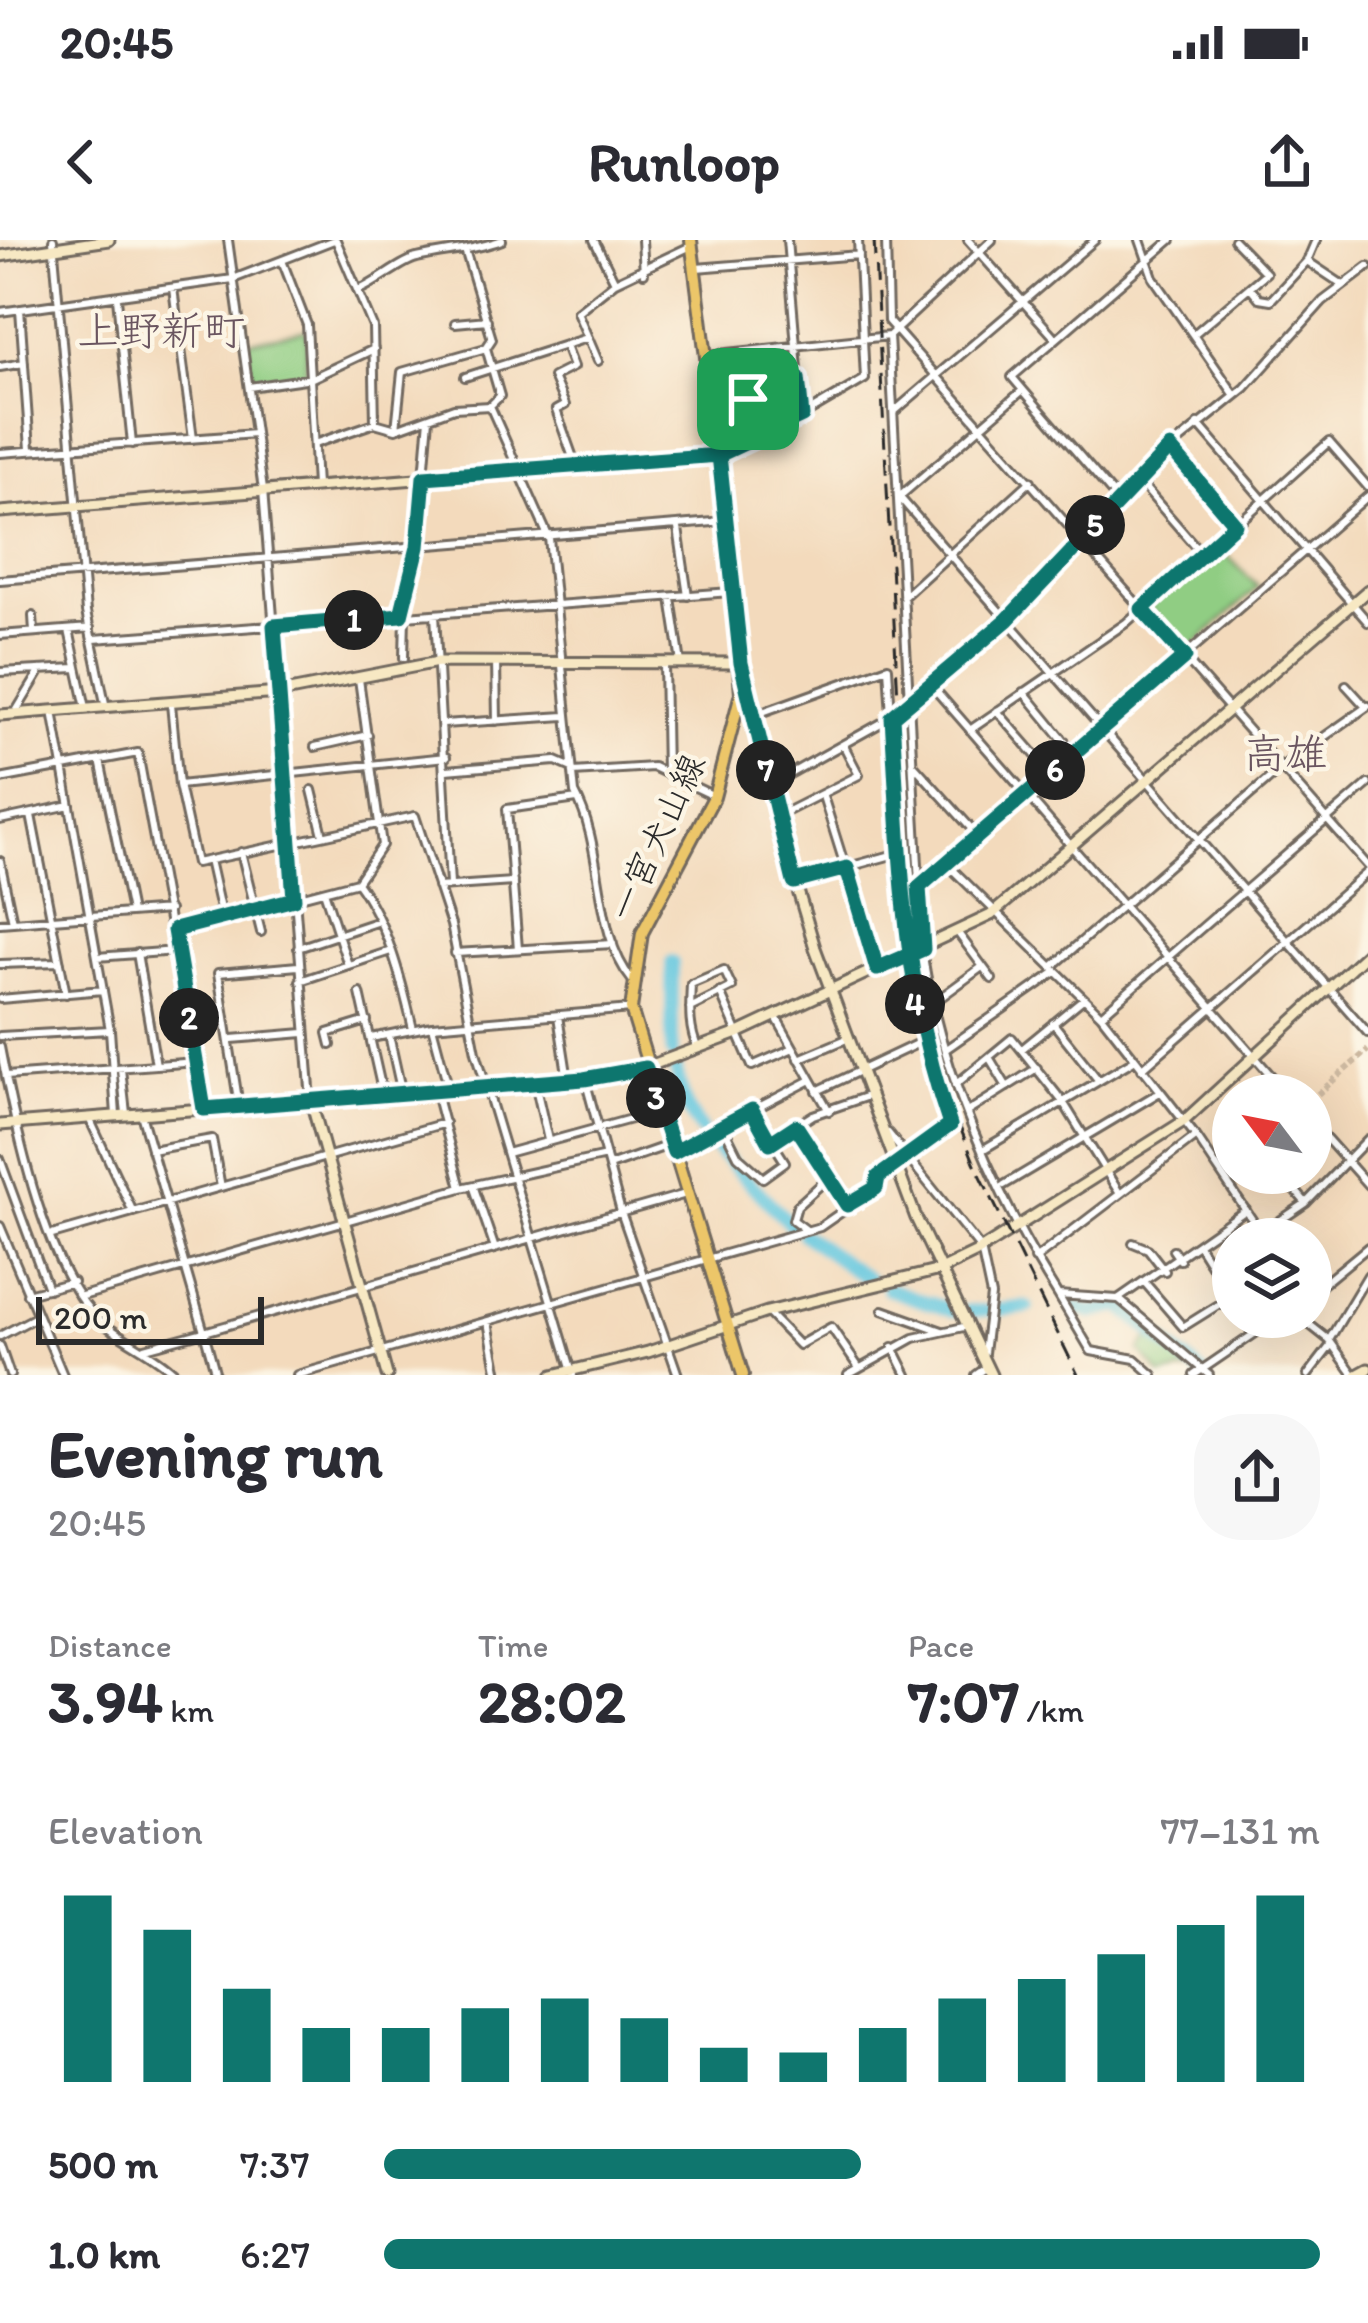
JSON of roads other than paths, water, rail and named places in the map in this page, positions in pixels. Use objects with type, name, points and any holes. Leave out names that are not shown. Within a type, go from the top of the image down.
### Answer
[{"type":"main road","name":"一宮犬山線","points":[[691,243],[741,663],[732,740],[714,797],[642,933],[631,1009],[743,1375]]},
{"type":"street","points":[[0,256],[54,244],[109,240]]},
{"type":"street","points":[[228,240],[263,490],[311,1100],[388,1375]]},
{"type":"street","points":[[0,312],[233,279],[335,240],[373,327],[375,423]]},
{"type":"street","points":[[358,290],[390,277],[412,258],[466,253],[502,240]]},
{"type":"street","points":[[594,240],[615,282]]},
{"type":"street","points":[[642,240],[644,273]]},
{"type":"street","points":[[787,240],[802,416]]},
{"type":"street","points":[[0,512],[719,455],[802,416],[865,379],[858,240]]},
{"type":"street","points":[[886,240],[888,321],[1368,869],[1142,1069]]},
{"type":"street","points":[[968,240],[1055,339]]},
{"type":"street","points":[[992,240],[894,326],[889,336],[923,949],[955,1085],[1035,1259],[1091,1351],[1135,1359],[1153,1375]]},
{"type":"street","points":[[895,411],[1095,240]]},
{"type":"street","points":[[1140,240],[1146,262],[1235,395]]},
{"type":"street","points":[[1118,500],[1012,377],[1171,240]]},
{"type":"street","points":[[1193,335],[1266,273],[1234,240]]},
{"type":"street","points":[[1250,287],[1259,298],[1271,300],[1307,261],[1316,240]]},
{"type":"street","points":[[598,361],[577,312],[615,282],[644,273],[691,243]]},
{"type":"street","points":[[54,244],[83,572],[106,708]]},
{"type":"street","points":[[396,429],[402,372],[486,348],[492,339],[466,253]]},
{"type":"street","points":[[694,268],[859,255]]},
{"type":"street","points":[[1307,261],[1343,285]]},
{"type":"street","points":[[283,263],[308,325],[316,486]]},
{"type":"street","points":[[770,785],[892,717],[931,686],[1007,620],[1170,448],[1235,395],[1343,285],[1368,267]]},
{"type":"street","points":[[172,287],[193,439]]},
{"type":"street","points":[[117,297],[132,444]]},
{"type":"street","points":[[20,309],[30,451]]},
{"type":"street","points":[[455,323],[488,320]]},
{"type":"street","points":[[706,355],[889,336]]},
{"type":"street","points":[[465,377],[588,338]]},
{"type":"street","points":[[565,346],[573,367],[553,377],[565,405],[556,410],[576,468]]},
{"type":"street","points":[[317,442],[375,423],[396,429],[454,409],[490,406],[500,396],[486,348]]},
{"type":"street","points":[[249,387],[312,379],[374,349]]},
{"type":"street","points":[[0,367],[24,363]]},
{"type":"street","points":[[713,405],[748,399],[798,378]]},
{"type":"street","points":[[899,497],[1023,390]]},
{"type":"street","points":[[490,406],[549,538],[565,716],[578,799],[588,817],[614,944],[632,980]]},
{"type":"street","points":[[404,658],[403,615],[418,547],[429,418]]},
{"type":"street","points":[[1198,424],[1368,622]]},
{"type":"street","points":[[0,453],[255,434]]},
{"type":"street","points":[[919,887],[1308,549],[1368,491],[1329,442],[1142,609],[970,730]]},
{"type":"street","points":[[1170,448],[1235,524]]},
{"type":"street","points":[[1138,480],[1201,553]]},
{"type":"street","points":[[903,597],[1031,482]]},
{"type":"street","points":[[899,497],[1368,1033]]},
{"type":"street","points":[[0,580],[727,521]]},
{"type":"street","points":[[678,528],[688,596]]},
{"type":"street","points":[[0,1125],[584,1079],[646,1068],[698,1049],[996,912],[1368,590]]},
{"type":"street","points":[[94,639],[734,591]]},
{"type":"street","points":[[670,598],[681,663]]},
{"type":"street","points":[[434,614],[450,885]]},
{"type":"street","points":[[33,616],[34,632]]},
{"type":"street","points":[[0,635],[90,628]]},
{"type":"street","points":[[69,630],[87,709]]},
{"type":"street","points":[[496,661],[497,721]]},
{"type":"street","points":[[0,715],[280,693],[438,662],[741,663],[776,817],[830,992],[940,1270],[987,1366]]},
{"type":"street","points":[[664,663],[666,773]]},
{"type":"street","points":[[0,672],[76,668]]},
{"type":"street","points":[[297,1375],[820,1227],[950,1125],[923,1041],[906,956],[889,668],[754,715]]},
{"type":"street","points":[[14,714],[40,670]]},
{"type":"street","points":[[174,930],[357,883],[382,845],[358,676]]},
{"type":"street","points":[[945,1050],[1054,970],[1282,768],[1367,706],[1346,685]]},
{"type":"street","points":[[931,686],[1270,1074]]},
{"type":"street","points":[[1024,692],[1075,753]]},
{"type":"street","points":[[171,704],[178,785],[196,863],[415,816],[439,886],[467,1020],[573,1372]]},
{"type":"street","points":[[53,711],[117,1069],[121,1115]]},
{"type":"street","points":[[997,711],[1051,773]]},
{"type":"street","points":[[443,724],[565,716]]},
{"type":"street","points":[[315,747],[368,735]]},
{"type":"street","points":[[776,817],[859,775],[844,746]]},
{"type":"street","points":[[0,779],[138,753],[204,1109]]},
{"type":"street","points":[[178,785],[284,776],[369,761],[446,757]]},
{"type":"street","points":[[100,760],[131,912]]},
{"type":"street","points":[[446,770],[556,761],[573,770],[626,765],[666,773],[714,797]]},
{"type":"street","points":[[913,763],[979,837]]},
{"type":"street","points":[[1101,1015],[1368,784]]},
{"type":"street","points":[[312,790],[322,835]]},
{"type":"street","points":[[823,796],[877,969]]},
{"type":"street","points":[[518,950],[507,808],[578,799]]},
{"type":"street","points":[[0,820],[70,806]]},
{"type":"street","points":[[32,814],[66,994]]},
{"type":"street","points":[[241,852],[261,932]]},
{"type":"street","points":[[794,882],[899,853]]},
{"type":"street","points":[[209,860],[222,918]]},
{"type":"street","points":[[0,861],[14,922]]},
{"type":"street","points":[[948,865],[1101,1015],[1196,1136],[1252,1218]]},
{"type":"street","points":[[439,886],[513,882]]},
{"type":"street","points":[[357,883],[391,950],[413,1029]]},
{"type":"street","points":[[324,891],[348,965]]},
{"type":"street","points":[[0,923],[169,910]]},
{"type":"street","points":[[298,948],[379,921]]},
{"type":"street","points":[[958,933],[992,979]]},
{"type":"street","points":[[455,953],[614,944]]},
{"type":"street","points":[[300,981],[391,950]]},
{"type":"street","points":[[97,956],[176,951]]},
{"type":"street","points":[[553,1375],[767,1312],[940,1270],[981,1249],[1184,1121],[1368,952]]},
{"type":"street","points":[[136,953],[156,1065]]},
{"type":"street","points":[[0,964],[60,962]]},
{"type":"street","points":[[239,1106],[218,973],[298,966]]},
{"type":"street","points":[[933,1003],[982,967]]},
{"type":"street","points":[[690,1008],[732,986],[724,970],[691,984],[690,1008],[690,1031],[698,1049]]},
{"type":"street","points":[[0,999],[103,990]]},
{"type":"street","points":[[720,992],[752,1066],[791,1049]]},
{"type":"street","points":[[360,994],[383,1095]]},
{"type":"street","points":[[1022,1049],[1083,999]]},
{"type":"street","points":[[370,1038],[467,1020],[631,1009]]},
{"type":"street","points":[[558,1016],[568,1080]]},
{"type":"street","points":[[776,1016],[830,1111]]},
{"type":"street","points":[[331,1045],[328,1033],[367,1021]]},
{"type":"street","points":[[1053,1023],[1099,1081]]},
{"type":"street","points":[[432,1026],[449,1090]]},
{"type":"street","points":[[0,1036],[110,1030]]},
{"type":"street","points":[[232,1039],[304,1033]]},
{"type":"street","points":[[389,1035],[402,1094]]},
{"type":"street","points":[[799,1059],[849,1038]]},
{"type":"street","points":[[955,1085],[1012,1039],[1064,1102],[1120,1194]]},
{"type":"street","points":[[818,1091],[923,1041]]},
{"type":"street","points":[[0,1047],[31,1181],[73,1282],[102,1322],[146,1348],[177,1375]]},
{"type":"street","points":[[989,1057],[1007,1087]]},
{"type":"street","points":[[984,1149],[1134,1060]]},
{"type":"street","points":[[6,1076],[197,1062]]},
{"type":"street","points":[[967,1112],[1037,1068]]},
{"type":"street","points":[[584,1079],[621,1212],[678,1375]]},
{"type":"street","points":[[610,1166],[673,1148],[812,1080]]},
{"type":"street","points":[[535,1083],[548,1140]]},
{"type":"street","points":[[436,1091],[461,1188]]},
{"type":"street","points":[[1002,1186],[1160,1092]]},
{"type":"street","points":[[770,1143],[796,1126],[873,1094]]},
{"type":"street","points":[[722,1126],[738,1156],[763,1178],[785,1162],[752,1110]]},
{"type":"street","points":[[507,1153],[660,1111]]},
{"type":"street","points":[[141,1114],[216,1375]]},
{"type":"street","points":[[89,1118],[133,1212]]},
{"type":"street","points":[[52,1235],[445,1123]]},
{"type":"street","points":[[796,1126],[847,1205]]},
{"type":"street","points":[[888,1133],[981,1249],[991,1296],[987,1366],[976,1375]]},
{"type":"street","points":[[1035,1259],[1196,1136]]},
{"type":"street","points":[[151,1150],[212,1139],[221,1187]]},
{"type":"street","points":[[1287,1218],[1368,1139]]},
{"type":"street","points":[[1332,1145],[1368,1185]]},
{"type":"street","points":[[82,1296],[461,1188],[607,1156]]},
{"type":"street","points":[[0,1160],[48,1288]]},
{"type":"street","points":[[805,1228],[792,1218],[797,1206],[829,1178]]},
{"type":"street","points":[[474,1188],[495,1249]]},
{"type":"street","points":[[146,1348],[686,1194]]},
{"type":"street","points":[[1298,1194],[1306,1203]]},
{"type":"street","points":[[0,1212],[14,1206]]},
{"type":"street","points":[[1058,1295],[1118,1299],[1165,1271],[1246,1210]]},
{"type":"street","points":[[0,1226],[63,1375]]},
{"type":"street","points":[[1133,1243],[1148,1250],[1165,1271]]},
{"type":"street","points":[[1199,1246],[1212,1267]]},
{"type":"street","points":[[1173,1250],[1180,1260]]},
{"type":"street","points":[[1332,1279],[1366,1254]]},
{"type":"street","points":[[0,1258],[11,1255]]},
{"type":"street","points":[[1308,1375],[1368,1275]]},
{"type":"street","points":[[27,1294],[73,1282]]},
{"type":"street","points":[[1146,1284],[1176,1323],[1185,1327],[1212,1311]]},
{"type":"street","points":[[1118,1299],[1206,1372]]},
{"type":"street","points":[[884,1310],[943,1331]]},
{"type":"street","points":[[767,1312],[800,1345],[831,1327],[859,1368]]},
{"type":"street","points":[[0,1336],[36,1317]]},
{"type":"street","points":[[488,1322],[498,1375]]},
{"type":"street","points":[[1163,1337],[1176,1323]]},
{"type":"street","points":[[848,1375],[893,1347],[968,1326]]},
{"type":"street","points":[[1194,1375],[1206,1372],[1244,1338]]},
{"type":"street","points":[[1325,1338],[1356,1375],[1368,1369]]},
{"type":"street","points":[[0,1346],[10,1375]]},
{"type":"street","points":[[893,1347],[907,1375]]},
{"type":"waterway","points":[[672,962],[672,1053]]},
{"type":"waterway","points":[[675,1067],[686,1106],[701,1130]]},
{"type":"waterway","points":[[708,1140],[792,1226]]},
{"type":"waterway","points":[[804,1235],[870,1281]]},
{"type":"waterway","points":[[888,1289],[953,1311]]},
{"type":"waterway","points":[[1076,1307],[1092,1313],[1121,1306],[1204,1375]]},
{"type":"waterway","points":[[991,1311],[1027,1307]]},
{"type":"waterway","points":[[968,1311],[982,1311]]},
{"type":"tunnel","points":[[1332,1082],[1368,1050]]},
{"type":"railway","points":[[874,240],[909,909],[918,984],[941,1080],[974,1162],[1078,1375]]},
{"type":"district","name":"上野新町","points":[[161,330]]},
{"type":"district","name":"高雄","points":[[1285,753]]}]
